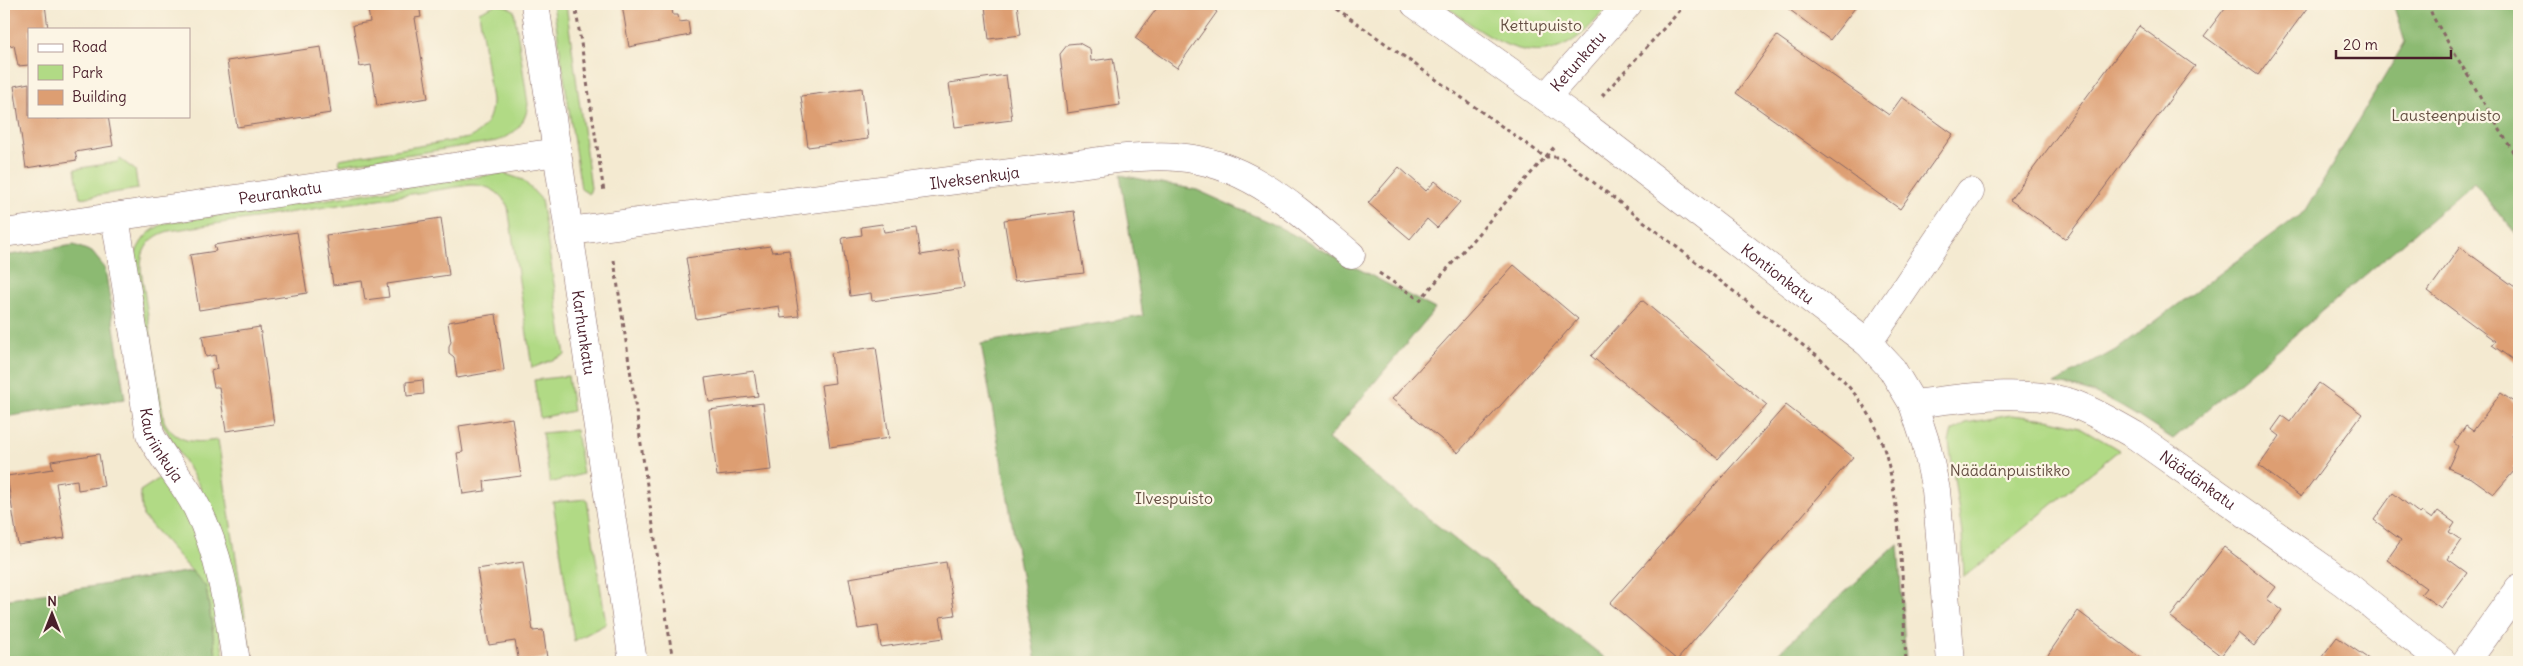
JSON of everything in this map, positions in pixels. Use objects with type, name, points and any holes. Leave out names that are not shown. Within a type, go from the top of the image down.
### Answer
[{"type":"street","name":"Karhunkatu","points":[[535,4],[633,662]]},
{"type":"street","name":"Kontionkatu","points":[[1415,4],[1579,121],[1868,343],[1892,370],[1913,404],[1926,444],[1936,490],[1951,662]]},
{"type":"street","name":"Ketunkatu","points":[[1546,96],[1628,4]]},
{"type":"street","name":"Peurankatu","points":[[4,233],[557,152]]},
{"type":"street","name":"Ilveksenkuja","points":[[570,231],[1116,158],[1178,157],[1220,164],[1259,182],[1277,194],[1352,255]]},
{"type":"street","points":[[1868,343],[1970,192]]},
{"type":"street","name":"Kauriinkuja","points":[[116,217],[150,434],[158,451],[182,481],[208,534],[224,586],[236,662]]},
{"type":"street","name":"Näädänkatu","points":[[1913,404],[1997,395],[2032,396],[2070,403],[2104,417],[2136,436],[2344,583],[2443,662]]},
{"type":"street","points":[[2466,662],[2519,588]]},
{"type":"path","points":[[575,4],[673,662]]},
{"type":"path","points":[[1330,4],[1544,157],[1561,157],[1818,357],[1847,383],[1871,417],[1886,454],[1895,498],[1906,662]]},
{"type":"path","points":[[1352,255],[1420,300],[1544,157],[1686,4]]},
{"type":"path","points":[[2428,4],[2433,17],[2519,162]]},
{"type":"green space","points":[[497,4],[514,10],[528,104],[525,117],[514,132],[497,141],[340,165],[339,159],[469,138],[483,127],[491,112],[492,100],[479,12]]},
{"type":"green space","points":[[553,4],[566,4],[591,188],[589,194],[581,189]]},
{"type":"green space","name":"Kettupuisto","points":[[1443,4],[1607,4],[1608,7],[1578,37],[1560,47],[1542,51],[1524,50],[1490,37]]},
{"type":"green space","name":"Lausteenpuisto","points":[[2393,4],[2519,4],[2519,238],[2474,182],[2173,439],[2131,412],[2102,397],[2071,386],[2054,384],[2119,348],[2305,211],[2405,42]]},
{"type":"green space","points":[[120,159],[135,170],[138,189],[80,198],[75,169],[117,162]]},
{"type":"green space","points":[[503,173],[523,180],[541,199],[565,355],[532,368],[508,207],[497,193],[482,186],[470,185],[169,231],[156,236],[144,250],[141,270],[164,421],[174,434],[181,438],[202,442],[218,440],[252,662],[245,662],[200,487],[160,420],[134,260],[138,247],[149,233],[166,223]]},
{"type":"green space","name":"Ilvespuisto","points":[[1120,175],[1197,190],[1273,224],[1435,309],[1328,439],[1610,662],[1036,662],[981,343],[1143,316]]},
{"type":"green space","points":[[74,245],[92,252],[105,268],[125,399],[4,417],[4,256]]},
{"type":"green space","points":[[568,376],[573,411],[540,418],[534,380]]},
{"type":"green space","name":"Näädänpuistikko","points":[[2011,415],[2048,419],[2080,427],[2119,450],[1964,577],[1962,534],[1949,442],[1952,431],[1966,423]]},
{"type":"green space","points":[[576,430],[583,474],[550,483],[542,433]]},
{"type":"green space","points":[[160,478],[174,483],[206,562],[225,662],[217,662],[206,587],[143,516],[140,491]]},
{"type":"green space","points":[[587,499],[606,624],[574,641],[553,502]]},
{"type":"green space","points":[[1898,544],[1906,662],[1768,662]]},
{"type":"green space","points":[[192,571],[206,587],[217,662],[4,662],[4,600]]},
{"type":"building","points":[[4,4],[45,4],[48,28],[28,28],[28,65],[18,66],[14,45],[4,47]]},
{"type":"building","points":[[367,4],[419,4],[421,17],[415,18],[428,98],[377,106],[371,65],[360,67],[353,25],[370,22]]},
{"type":"building","points":[[622,4],[671,4],[673,15],[678,15],[679,22],[688,21],[690,35],[629,47]]},
{"type":"building","points":[[1017,4],[1021,35],[989,39],[985,6]]},
{"type":"building","points":[[1160,4],[1206,4],[1217,12],[1177,68],[1135,38]]},
{"type":"building","points":[[1782,4],[1858,4],[1830,40]]},
{"type":"building","points":[[2228,4],[2310,4],[2258,75],[2204,36]]},
{"type":"building","points":[[2139,26],[2195,66],[2066,239],[2010,200]]},
{"type":"building","points":[[1777,36],[1889,115],[1902,97],[1953,134],[1900,209],[1736,93]]},
{"type":"building","points":[[1079,43],[1090,49],[1091,61],[1113,58],[1120,105],[1067,113],[1060,54],[1068,44]]},
{"type":"building","points":[[321,47],[331,113],[237,127],[227,61]]},
{"type":"building","points":[[1006,75],[1012,120],[955,127],[949,83]]},
{"type":"building","points":[[28,83],[28,118],[108,118],[113,146],[75,152],[77,160],[26,168],[14,86]]},
{"type":"building","points":[[862,88],[868,139],[808,147],[801,96]]},
{"type":"building","points":[[1399,167],[1426,191],[1435,181],[1460,202],[1437,228],[1427,219],[1410,239],[1368,203]]},
{"type":"building","points":[[1074,211],[1084,273],[1014,281],[1004,220]]},
{"type":"building","points":[[441,218],[449,275],[387,284],[389,297],[365,300],[362,281],[333,285],[326,235]]},
{"type":"building","points":[[882,224],[884,232],[917,228],[921,255],[958,249],[964,288],[872,301],[871,293],[850,296],[842,238],[862,235],[861,227]]},
{"type":"building","points":[[297,232],[307,293],[199,310],[190,255],[216,251],[214,245]]},
{"type":"building","points":[[770,246],[772,252],[789,250],[799,316],[781,318],[779,306],[696,319],[686,258]]},
{"type":"building","points":[[2460,247],[2519,290],[2519,364],[2492,345],[2495,341],[2428,291]]},
{"type":"building","points":[[1514,265],[1578,319],[1458,453],[1392,399]]},
{"type":"building","points":[[1642,300],[1767,405],[1718,459],[1591,356]]},
{"type":"building","points":[[496,314],[504,370],[457,378],[454,357],[449,353],[451,342],[448,322]]},
{"type":"building","points":[[260,327],[274,424],[226,431],[219,387],[214,387],[211,371],[217,369],[215,355],[206,357],[202,336]]},
{"type":"building","points":[[876,347],[889,438],[830,447],[821,385],[835,383],[831,353]]},
{"type":"building","points":[[754,371],[758,396],[709,402],[705,378]]},
{"type":"building","points":[[423,380],[424,394],[407,396],[406,382]]},
{"type":"building","points":[[2319,383],[2362,414],[2301,497],[2259,466],[2280,436],[2272,430],[2282,416],[2290,422]]},
{"type":"building","points":[[2501,393],[2519,406],[2519,426],[2512,436],[2519,442],[2519,460],[2513,469],[2515,470],[2494,494],[2473,479],[2448,468],[2458,446],[2454,443],[2466,426],[2473,431]]},
{"type":"building","points":[[763,403],[771,470],[717,476],[709,410]]},
{"type":"building","points":[[1786,405],[1853,457],[1677,660],[1610,603]]},
{"type":"building","points":[[512,418],[521,476],[484,481],[485,491],[463,494],[457,453],[463,452],[459,426]]},
{"type":"building","points":[[99,454],[104,486],[78,490],[77,480],[56,483],[65,538],[18,545],[7,476],[53,469],[51,461]]},
{"type":"building","points":[[2393,493],[2420,514],[2422,512],[2432,519],[2438,511],[2455,523],[2449,532],[2461,540],[2448,559],[2467,573],[2441,608],[2421,594],[2426,588],[2387,560],[2401,540],[2374,520]]},
{"type":"building","points":[[2224,547],[2276,587],[2267,599],[2282,610],[2254,646],[2238,633],[2221,656],[2170,617]]},
{"type":"building","points":[[523,562],[533,631],[543,630],[547,658],[519,662],[515,641],[489,645],[477,569]]},
{"type":"building","points":[[946,562],[955,615],[940,617],[944,638],[881,647],[878,626],[858,629],[849,578]]},
{"type":"building","points":[[2078,611],[2146,662],[2043,662]]},
{"type":"building","points":[[2337,637],[2373,662],[2318,662]]}]
